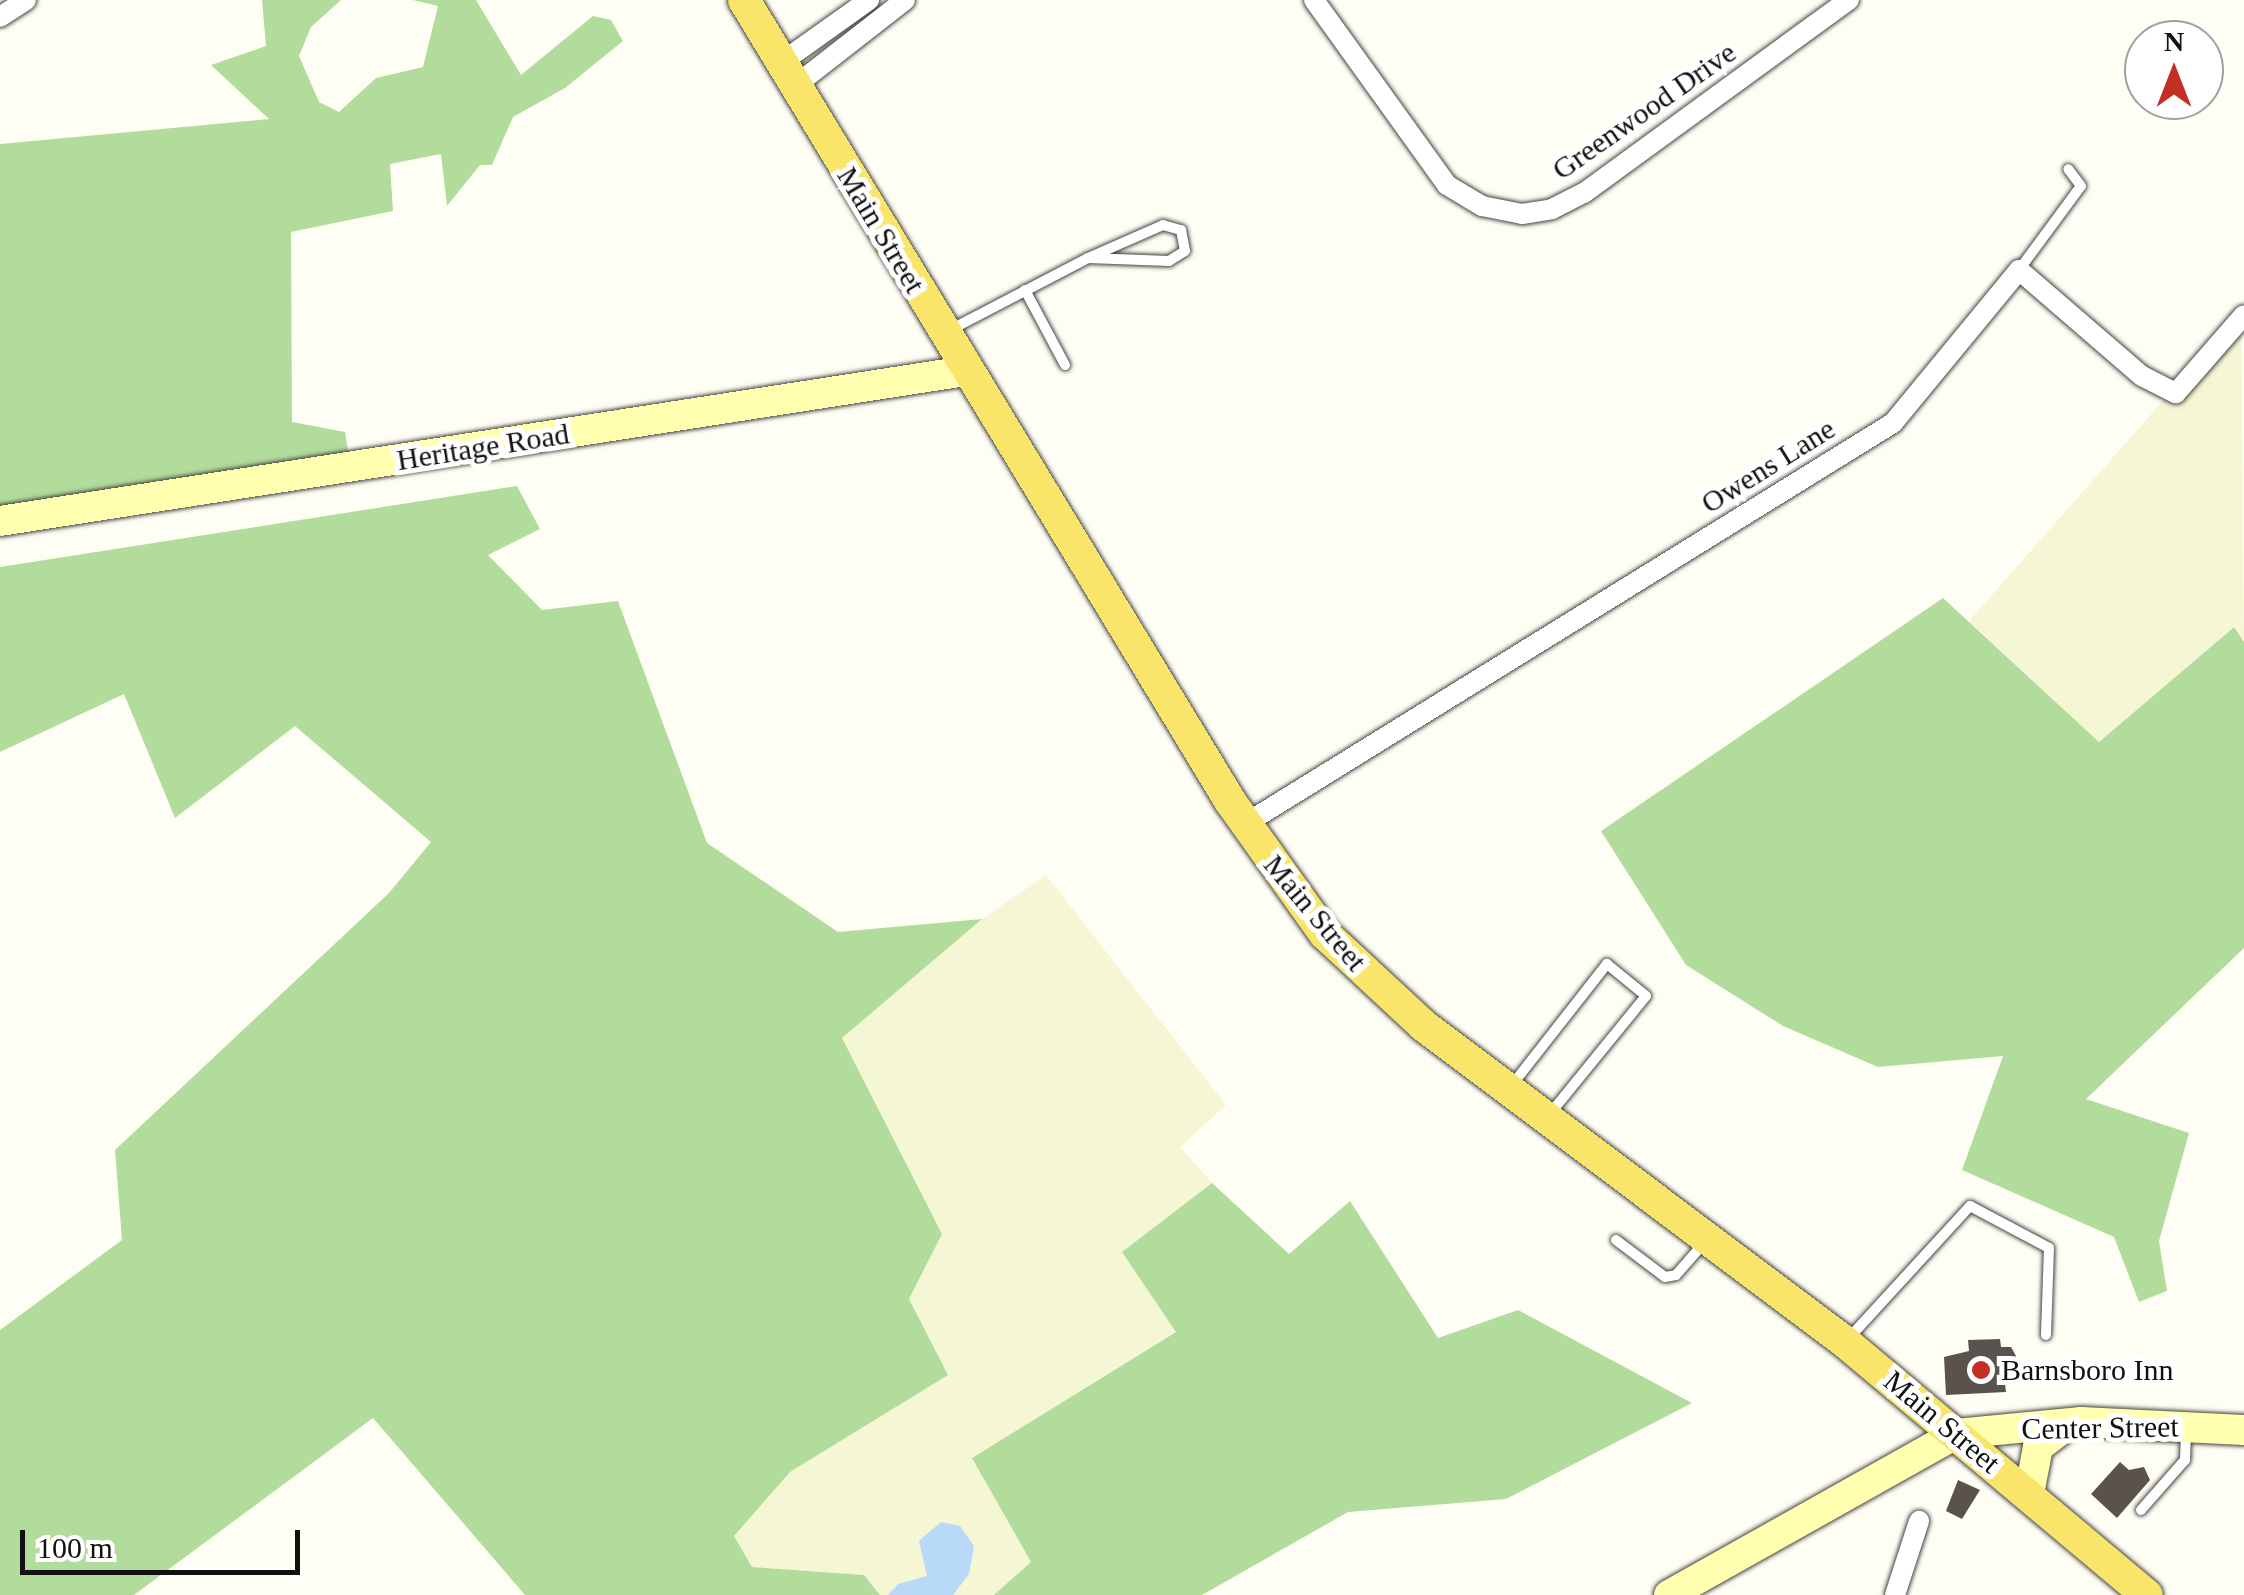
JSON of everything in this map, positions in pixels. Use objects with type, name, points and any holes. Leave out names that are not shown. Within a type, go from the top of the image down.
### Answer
[{"type":"main road","name":"Main Street","points":[[744,0],[943,334],[1246,824],[1351,962],[1508,1090],[1845,1342],[2147,1595]]},
{"type":"street","points":[[0,17],[26,0]]},
{"type":"street","points":[[789,74],[868,0]]},
{"type":"street","points":[[789,74],[905,0]]},
{"type":"street","name":"Greenwood Drive","points":[[1314,0],[1447,185],[1482,206],[1522,214],[1552,209],[1584,193],[1844,2]]},
{"type":"street","points":[[2018,270],[2142,376],[2176,393],[2244,315]]},
{"type":"street","name":"Owens Lane","points":[[1246,824],[1893,423],[2018,270]]},
{"type":"street","name":"Heritage Road","points":[[0,522],[966,371]]},
{"type":"street","points":[[2029,1494],[2038,1447],[2068,1423]]},
{"type":"street","name":"Center Street","points":[[1956,1434],[2068,1423],[2244,1430]]},
{"type":"street","points":[[1668,1595],[1956,1434]]},
{"type":"street","points":[[1895,1595],[1919,1521]]},
{"type":"lane","points":[[2018,270],[2081,186],[2068,169]]},
{"type":"lane","points":[[943,334],[1088,258],[1162,226],[1181,230],[1184,251],[1169,261],[1088,258]]},
{"type":"lane","points":[[1026,290],[1065,365]]},
{"type":"lane","points":[[1508,1090],[1606,964],[1646,996],[1546,1118]]},
{"type":"lane","points":[[1845,1342],[1970,1206],[2049,1248],[2046,1335]]},
{"type":"lane","points":[[1616,1240],[1666,1277],[1676,1275],[1708,1239]]},
{"type":"lane","points":[[2141,1510],[2185,1460],[2185,1426]]},
{"type":"green space","points":[[262,0],[341,0],[311,27],[299,56],[319,102],[339,112],[376,78],[423,67],[438,6],[413,0],[476,0],[521,75],[593,16],[611,20],[623,41],[565,88],[513,117],[492,165],[480,165],[447,206],[441,154],[390,164],[393,211],[291,232],[292,422],[345,432],[349,456],[0,509],[0,144],[269,119],[211,65],[266,46]]},
{"type":"green space","points":[[2241,312],[2244,642],[2233,627],[2099,742],[1969,621]]},
{"type":"green space","points":[[517,486],[540,529],[488,555],[542,610],[618,601],[707,843],[838,932],[982,919],[842,1038],[942,1234],[909,1299],[948,1375],[790,1472],[734,1536],[752,1567],[864,1575],[880,1595],[525,1595],[373,1418],[134,1595],[0,1595],[0,1330],[122,1240],[115,1150],[389,893],[431,842],[295,726],[175,818],[124,694],[0,752],[0,567]]},
{"type":"green space","points":[[1943,598],[2099,742],[2234,627],[2244,642],[2244,948],[2086,1099],[2189,1133],[2159,1241],[2167,1291],[2139,1302],[2114,1237],[1962,1170],[2003,1056],[1878,1067],[1783,1026],[1686,965],[1601,831]]},
{"type":"green space","points":[[1046,875],[1226,1105],[1180,1147],[1212,1183],[1123,1252],[1176,1331],[972,1458],[1031,1562],[994,1595],[880,1595],[864,1575],[752,1567],[734,1536],[790,1472],[948,1375],[909,1299],[942,1234],[842,1038],[982,919]]},
{"type":"green space","points":[[1212,1183],[1289,1254],[1350,1201],[1438,1338],[1518,1310],[1692,1403],[1506,1499],[1348,1512],[1202,1595],[994,1595],[1031,1562],[972,1458],[1176,1332],[1122,1252]]},
{"type":"water","points":[[941,1522],[960,1526],[974,1546],[969,1574],[953,1595],[888,1595],[898,1584],[927,1576],[919,1541]]},
{"type":"building","name":"Barnsboro Inn","points":[[2000,1339],[2001,1347],[2011,1347],[2016,1356],[2018,1383],[2005,1384],[2006,1392],[1946,1395],[1944,1357],[1969,1351],[1968,1340]]},
{"type":"building","points":[[2120,1462],[2129,1470],[2144,1467],[2150,1480],[2117,1518],[2091,1494]]},
{"type":"building","points":[[1958,1480],[1980,1490],[1962,1519],[1946,1511]]},
{"type":"place","name":"Barnsboro Inn","points":[[1981,1370]]}]
